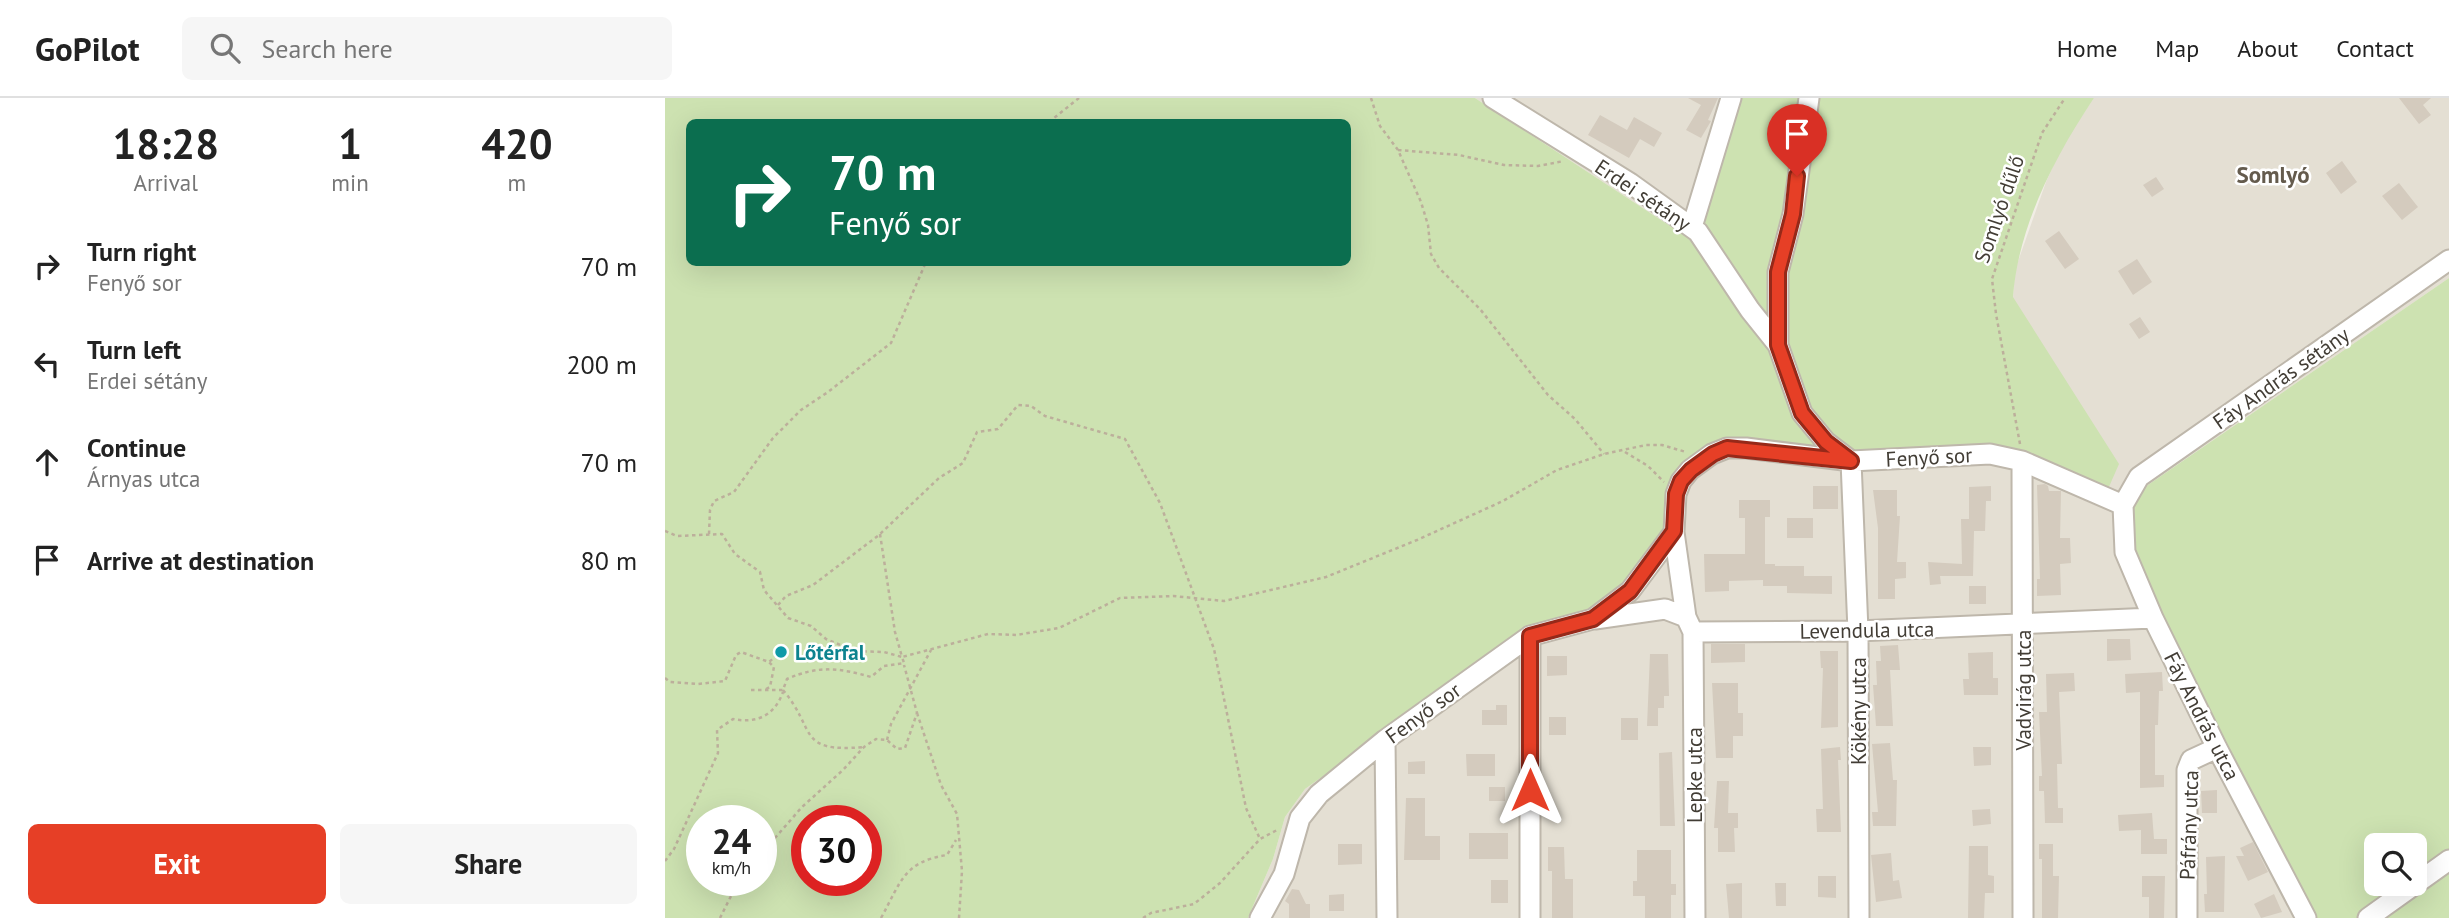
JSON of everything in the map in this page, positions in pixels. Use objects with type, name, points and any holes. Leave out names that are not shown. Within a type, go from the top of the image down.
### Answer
[{"type":"street","name":"Erdei sétány","points":[[1493,98],[1587,156],[1692,227],[1778,345],[1802,413],[1826,442],[1851,461]]},
{"type":"street","points":[[1692,227],[1731,98]]},
{"type":"street","points":[[1778,345],[1778,272],[1793,214],[1809,98]]},
{"type":"street","name":"Fáy András sétány","points":[[2123,506],[2139,477],[2449,260]]},
{"type":"street","name":"Fenyő sor","points":[[1713,454],[1727,448],[1746,448],[1772,454],[1851,461],[1990,454],[2021,461],[2123,506]]},
{"type":"street","points":[[1674,531],[1676,494],[1691,470],[1713,454]]},
{"type":"street","name":"Kökény utca","points":[[1851,461],[1858,631],[1859,918]]},
{"type":"street","name":"Vadvirág utca","points":[[2021,461],[2022,918]]},
{"type":"street","name":"Fáy András utca","points":[[2123,506],[2125,552],[2153,618],[2306,918]]},
{"type":"street","name":"Fenyő sor","points":[[1300,818],[1319,794],[1385,740],[1530,636],[1593,619],[1630,591],[1674,531]]},
{"type":"street","name":"Lepke utca","points":[[1674,531],[1689,624],[1695,918]]},
{"type":"street","name":"Levendula utca","points":[[1593,619],[1665,609],[1689,624],[1858,631],[2153,618]]},
{"type":"street","points":[[1530,636],[1530,918]]},
{"type":"street","points":[[1385,740],[1387,918]]},
{"type":"street","name":"Páfrány utca","points":[[2187,918],[2187,770],[2191,760],[2217,748]]},
{"type":"street","points":[[1260,918],[1284,874],[1300,818]]},
{"type":"street","points":[[2368,918],[2449,860]]},
{"type":"path","points":[[1053,119],[1079,98]]},
{"type":"path","points":[[1371,98],[1380,126],[1398,150],[1421,202],[1428,225],[1431,254],[1439,268],[1480,309],[1548,395],[1575,419],[1604,454]]},
{"type":"path","name":"Somlyó dűlő","points":[[2021,461],[1992,279],[2042,133],[2064,99]]},
{"type":"path","points":[[1398,150],[1459,155],[1504,165],[1538,166],[1587,156]]},
{"type":"path","points":[[709,534],[710,510],[714,501],[734,492],[773,438],[801,410],[891,342],[924,266]]},
{"type":"path","points":[[778,606],[786,596],[813,585],[880,534],[939,478],[963,463],[977,432],[998,429],[1018,405],[1031,406],[1045,416],[1125,439],[1160,503],[1214,649],[1246,808],[1260,839]]},
{"type":"path","points":[[665,531],[677,536],[722,534],[736,554],[760,572],[764,590],[788,618],[811,626],[826,639],[855,651],[884,652],[902,657],[988,634],[1016,635],[1059,628],[1120,598],[1173,596],[1224,601],[1326,577],[1430,534],[1503,500],[1557,470],[1604,454],[1625,452],[1646,445],[1663,445],[1692,453],[1713,454]]},
{"type":"path","points":[[1625,452],[1648,466],[1676,494]]},
{"type":"path","points":[[880,534],[895,632],[917,713],[941,785],[957,814],[962,871],[959,918]]},
{"type":"path","points":[[887,740],[891,724],[932,649]]},
{"type":"path","points":[[665,678],[670,682],[698,684],[725,681],[736,654],[741,652],[769,662],[774,667],[770,687],[763,691]]},
{"type":"path","points":[[769,662],[781,652]]},
{"type":"path","points":[[665,861],[674,849],[718,753],[717,730],[733,719],[748,722],[765,717],[779,703],[787,680],[797,675],[836,667],[871,677],[884,666],[904,663]]},
{"type":"path","points":[[751,690],[783,690],[794,703],[812,740],[831,749],[864,747]]},
{"type":"path","points":[[777,836],[802,807],[849,765],[864,747],[876,739],[887,740],[897,749],[905,748],[917,713]]},
{"type":"path","points":[[1143,918],[1151,913],[1194,904],[1220,883],[1260,839],[1300,818]]},
{"type":"path","points":[[881,918],[908,869],[925,859],[947,855],[957,838]]},
{"type":"path","points":[[720,918],[731,896]]},
{"type":"shaded area","points":[[1475,98],[1738,98],[1693,241]]},
{"type":"shaded area","points":[[2094,98],[2449,98],[2449,278],[2142,489],[2165,629],[2317,918],[1248,918],[1273,859],[1285,817],[1305,789],[1513,641],[1676,494],[1695,467],[2013,298],[2015,270],[2046,182],[2063,144]]},
{"type":"green space","points":[[665,98],[1475,98],[1693,241],[1738,98],[2094,98],[2041,193],[2022,245],[2013,297],[2119,464],[2108,489],[1989,447],[1828,460],[1728,451],[1695,467],[1676,494],[1655,556],[1594,610],[1513,641],[1305,789],[1285,817],[1273,859],[1248,918],[665,918]]},
{"type":"green space","points":[[2449,278],[2449,918],[2317,918],[2165,628],[2130,554],[2130,510],[2142,489]]},
{"type":"building","points":[[1688,98],[1718,98],[1708,120],[1711,121],[1701,138],[1686,130],[1701,105]]},
{"type":"building","points":[[2399,98],[2431,98],[2423,105],[2431,115],[2419,124]]},
{"type":"building","points":[[1600,115],[1627,130],[1634,117],[1662,133],[1654,147],[1640,139],[1629,158],[1588,135]]},
{"type":"building","points":[[2342,161],[2357,182],[2341,194],[2326,173]]},
{"type":"building","points":[[2156,177],[2164,189],[2152,197],[2143,185]]},
{"type":"building","points":[[2399,183],[2418,207],[2402,220],[2382,196]]},
{"type":"building","points":[[2059,231],[2079,259],[2065,269],[2045,241]]},
{"type":"building","points":[[2137,259],[2152,282],[2133,295],[2118,271]]},
{"type":"building","points":[[2140,317],[2150,332],[2139,339],[2129,324]]},
{"type":"building","points":[[2045,484],[2049,491],[2061,491],[2060,538],[2070,538],[2071,563],[2060,564],[2061,595],[2037,596],[2037,579],[2040,579],[2037,485]]},
{"type":"building","points":[[1813,486],[1838,486],[1838,509],[1813,509]]},
{"type":"building","points":[[1991,486],[1991,501],[1986,501],[1985,531],[1974,531],[1973,576],[1940,576],[1941,584],[1930,585],[1928,562],[1962,564],[1961,519],[1969,519],[1969,487]]},
{"type":"building","points":[[1873,490],[1897,490],[1897,516],[1900,516],[1897,562],[1906,562],[1906,578],[1895,579],[1895,599],[1878,599],[1878,528]]},
{"type":"building","points":[[1739,500],[1770,500],[1770,517],[1765,517],[1765,564],[1804,566],[1804,576],[1832,576],[1832,594],[1787,593],[1787,586],[1763,586],[1763,580],[1729,581],[1729,591],[1705,592],[1704,554],[1745,554],[1745,518],[1739,518]]},
{"type":"building","points":[[1787,518],[1813,518],[1813,538],[1787,538]]},
{"type":"building","points":[[1969,586],[1986,586],[1986,604],[1969,604]]},
{"type":"building","points":[[2107,639],[2130,639],[2131,660],[2107,661]]},
{"type":"building","points":[[1711,644],[1745,644],[1745,662],[1711,663]]},
{"type":"building","points":[[1898,645],[1900,670],[1890,670],[1893,726],[1876,726],[1873,685],[1877,685],[1876,661],[1881,661],[1880,646]]},
{"type":"building","points":[[1820,651],[1838,651],[1838,727],[1821,728],[1823,668]]},
{"type":"building","points":[[1993,652],[1993,678],[1998,678],[1998,695],[1964,695],[1963,679],[1969,679],[1968,653]]},
{"type":"building","points":[[1650,654],[1668,654],[1669,696],[1664,696],[1664,708],[1658,708],[1658,726],[1647,726]]},
{"type":"building","points":[[1547,656],[1567,656],[1567,675],[1547,676]]},
{"type":"building","points":[[2162,672],[2163,691],[2159,691],[2158,725],[2155,725],[2155,775],[2164,775],[2164,787],[2140,788],[2140,692],[2126,693],[2125,674]]},
{"type":"building","points":[[2074,673],[2075,691],[2059,692],[2062,764],[2057,764],[2058,808],[2063,808],[2063,823],[2045,823],[2044,791],[2039,791],[2039,776],[2042,776],[2039,712],[2047,712],[2046,674]]},
{"type":"building","points":[[1712,683],[1738,683],[1738,713],[1743,713],[1743,736],[1733,736],[1733,758],[1716,758]]},
{"type":"building","points":[[1496,705],[1507,705],[1507,725],[1482,725],[1482,710],[1496,710]]},
{"type":"building","points":[[1549,717],[1566,717],[1566,735],[1549,735]]},
{"type":"building","points":[[1621,718],[1638,718],[1638,740],[1621,740]]},
{"type":"building","points":[[1890,743],[1893,780],[1897,780],[1896,826],[1873,826],[1872,812],[1878,812],[1872,744]]},
{"type":"building","points":[[1840,747],[1841,760],[1838,760],[1841,832],[1817,832],[1816,809],[1823,809],[1821,749]]},
{"type":"building","points":[[1973,747],[1991,747],[1991,765],[1974,766]]},
{"type":"building","points":[[1672,752],[1675,826],[1660,826],[1659,753]]},
{"type":"building","points":[[1466,754],[1495,754],[1495,776],[1467,776]]},
{"type":"building","points":[[1425,761],[1425,774],[1408,774],[1408,762]]},
{"type":"building","points":[[1717,781],[1729,781],[1728,813],[1738,813],[1738,828],[1734,828],[1735,852],[1718,852],[1718,828],[1714,828]]},
{"type":"building","points":[[1489,787],[1505,787],[1505,801],[1489,801]]},
{"type":"building","points":[[2217,790],[2217,813],[2202,813],[2201,791]]},
{"type":"building","points":[[1406,798],[1425,798],[1425,836],[1440,836],[1440,860],[1404,860]]},
{"type":"building","points":[[1990,809],[1991,824],[1973,826],[1972,810]]},
{"type":"building","points":[[2152,813],[2154,839],[2167,839],[2167,854],[2141,854],[2141,830],[2119,831],[2118,815]]},
{"type":"building","points":[[1469,833],[1508,833],[1508,859],[1469,859]]},
{"type":"building","points":[[2253,842],[2268,872],[2248,881],[2236,856],[2244,856],[2240,848]]},
{"type":"building","points":[[1338,844],[1362,844],[1362,864],[1338,865]]},
{"type":"building","points":[[2039,844],[2053,844],[2053,876],[2059,876],[2058,918],[2042,918],[2042,859],[2039,859]]},
{"type":"building","points":[[1969,846],[1988,846],[1988,875],[1994,876],[1994,893],[1985,893],[1984,918],[1968,918]]},
{"type":"building","points":[[1548,847],[1564,847],[1565,879],[1573,879],[1573,918],[1552,918],[1552,871],[1548,871]]},
{"type":"building","points":[[1637,850],[1671,850],[1671,884],[1676,884],[1676,895],[1671,895],[1671,918],[1645,918],[1645,896],[1633,896],[1633,881],[1637,881]]},
{"type":"building","points":[[1891,853],[1893,881],[1899,880],[1902,898],[1876,902],[1871,855]]},
{"type":"building","points":[[2225,856],[2224,912],[2205,912],[2206,857]]},
{"type":"building","points":[[1818,876],[1836,876],[1836,898],[1818,897]]},
{"type":"building","points":[[2142,876],[2165,876],[2164,918],[2149,918],[2149,897],[2142,897]]},
{"type":"building","points":[[1491,880],[1508,880],[1508,903],[1491,903]]},
{"type":"building","points":[[1742,883],[1742,918],[1729,918],[1726,884]]},
{"type":"building","points":[[1775,883],[1786,883],[1786,906],[1776,906]]},
{"type":"building","points":[[1292,889],[1299,890],[1306,904],[1310,904],[1310,918],[1289,918],[1289,904],[1285,901]]},
{"type":"building","points":[[1344,894],[1344,911],[1329,911],[1329,895]]},
{"type":"building","points":[[2274,894],[2282,912],[2261,918],[2254,904]]},
{"type":"place","name":"Lőtérfal","points":[[781,652]]},
{"type":"district","name":"Somlyó","points":[[2273,174]]},
{"type":"route","points":[[1530,790],[1530,636],[1593,619],[1630,591],[1674,531],[1676,494],[1681,481],[1691,470],[1713,454],[1727,448],[1851,461],[1826,442],[1802,413],[1778,345],[1778,272],[1793,214],[1797,176]]}]
